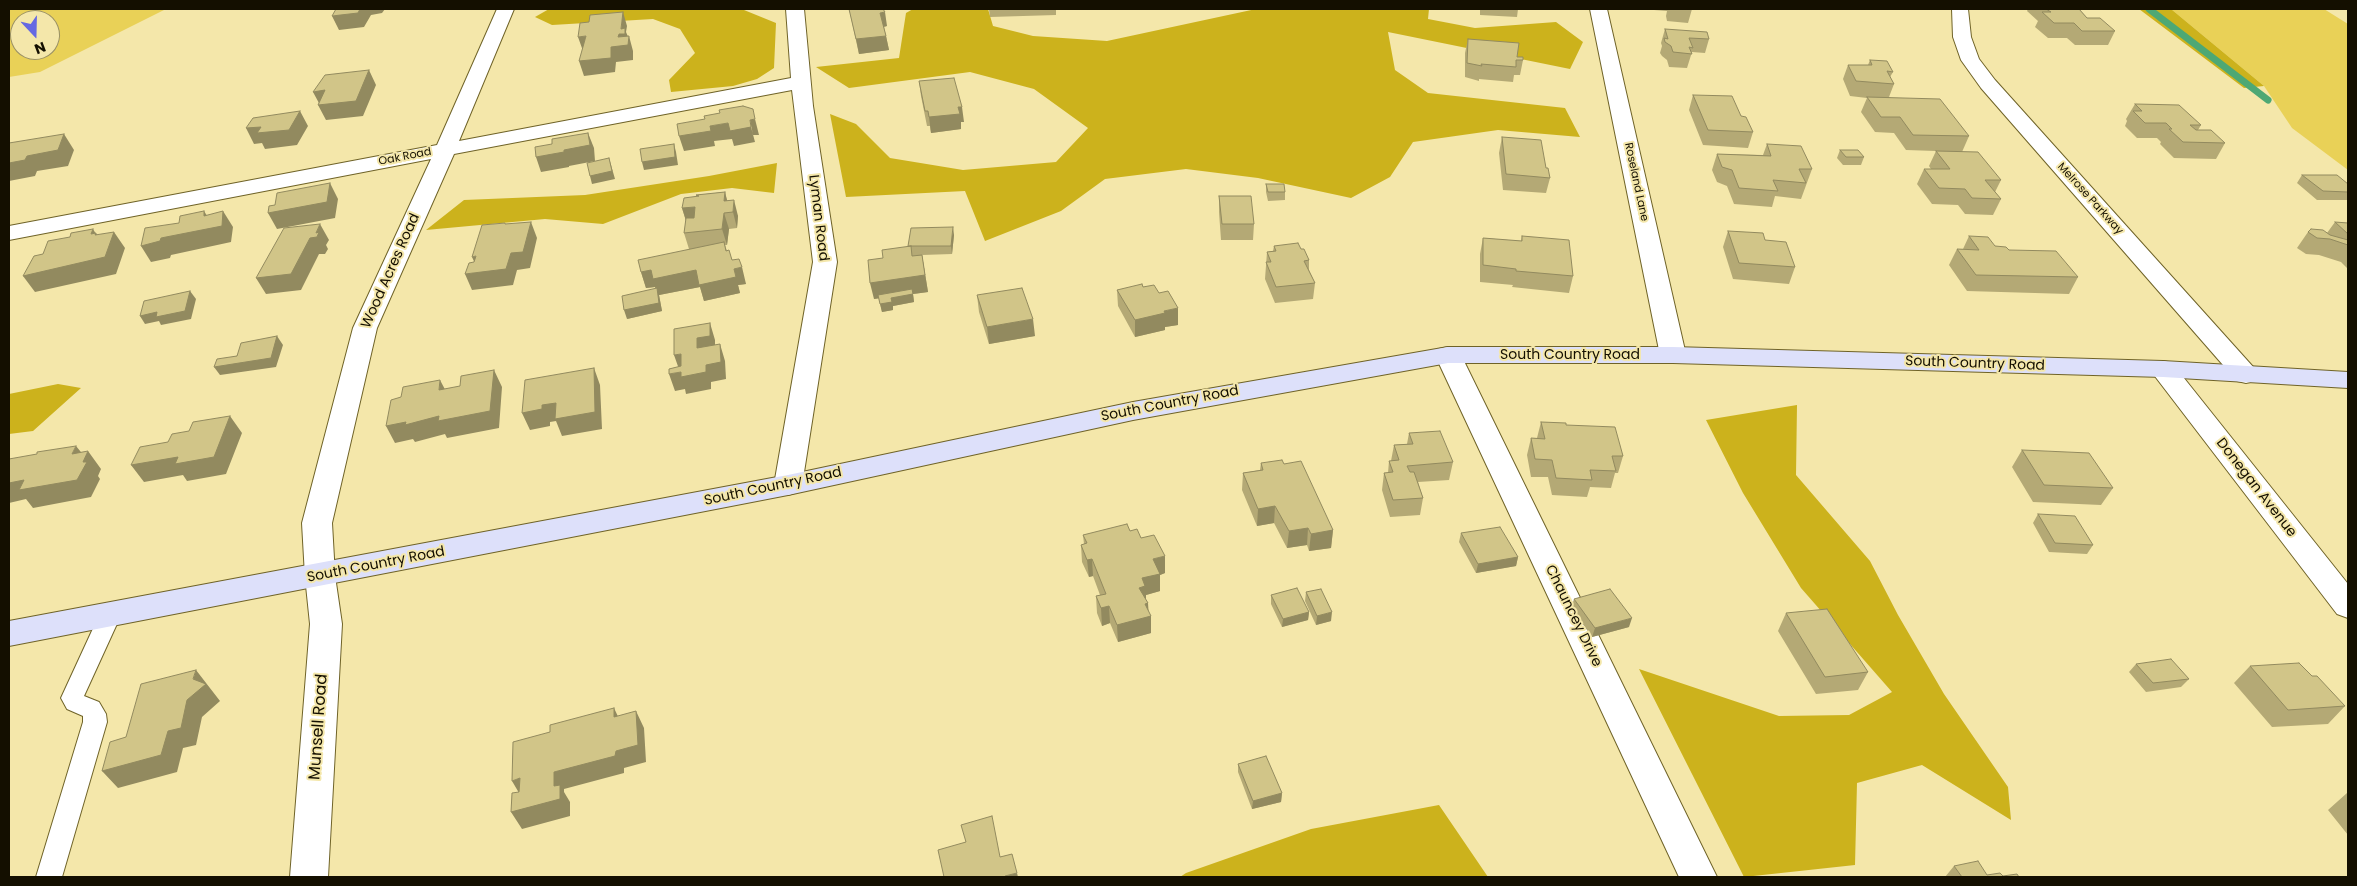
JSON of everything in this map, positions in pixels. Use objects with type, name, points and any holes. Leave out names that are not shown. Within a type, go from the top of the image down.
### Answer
[{"type":"main road","name":"South Country Road","points":[[9,634],[788,485],[1133,411],[1448,355],[1673,355],[2163,369],[2348,380]]},
{"type":"street","name":"Wood Acres Road","points":[[320,576],[317,522],[364,328],[446,149],[505,9]]},
{"type":"street","name":"Lyman Road","points":[[788,485],[825,262],[792,9]]},
{"type":"street","name":"Roseland Lane","points":[[1598,9],[1673,355]]},
{"type":"street","name":"Melrose Parkway","points":[[1960,9],[1962,37],[1970,60],[1988,84],[2246,375]]},
{"type":"street","name":"Oak Road","points":[[9,233],[802,82]]},
{"type":"street","name":"Chauncey Drive","points":[[1448,355],[1698,877]]},
{"type":"street","name":"Donegan Avenue","points":[[2163,369],[2348,606]]},
{"type":"street","name":"Munsell Road","points":[[309,877],[326,624],[320,576]]},
{"type":"lane","points":[[49,877],[94,722],[94,714],[91,709],[75,702],[72,698],[110,615]]},
{"type":"shaded area","points":[[9,9],[166,9],[40,72],[9,77]]},
{"type":"shaded area","points":[[549,9],[744,10],[776,23],[774,68],[757,79],[733,86],[671,92],[669,80],[695,53],[680,29],[653,19],[552,25],[535,17]]},
{"type":"shaded area","points":[[913,9],[988,9],[993,26],[1033,36],[1107,41],[1256,9],[1429,9],[1428,19],[1475,28],[1556,22],[1583,42],[1570,69],[1388,32],[1395,70],[1428,93],[1565,108],[1580,137],[1498,130],[1413,142],[1390,177],[1351,198],[1258,178],[1186,169],[1105,179],[1061,211],[985,241],[965,191],[846,197],[830,114],[856,124],[890,158],[963,170],[1056,162],[1088,128],[1034,89],[970,72],[849,88],[816,67],[899,58],[906,13]]},
{"type":"shaded area","points":[[2139,9],[2171,9],[2264,86],[2244,88]]},
{"type":"shaded area","points":[[2171,9],[2324,9],[2348,24],[2348,170],[2292,128],[2264,86]]},
{"type":"shaded area","points":[[777,163],[774,193],[732,188],[681,194],[603,224],[545,219],[426,230],[464,200],[585,195],[709,176]]},
{"type":"shaded area","points":[[58,384],[81,388],[33,431],[9,434],[9,394]]},
{"type":"shaded area","points":[[1797,405],[1796,475],[1870,561],[1898,615],[1944,694],[2008,787],[2011,820],[1922,765],[1857,783],[1855,865],[1744,877],[1639,669],[1779,716],[1849,715],[1892,692],[1801,588],[1743,493],[1706,420]]},
{"type":"shaded area","points":[[1439,805],[1488,877],[1180,877],[1186,873],[1311,829]]},
{"type":"building","points":[[336,9],[360,9],[358,13],[332,16]]},
{"type":"building","points":[[849,9],[883,9],[885,12],[880,13],[886,36],[856,39]]},
{"type":"building","points":[[2046,9],[2079,9],[2087,18],[2100,18],[2115,31],[2082,31],[2074,23],[2054,23],[2042,12],[2051,12]]},
{"type":"building","points":[[623,12],[621,29],[625,28],[625,34],[619,34],[618,37],[629,36],[628,45],[611,47],[611,58],[579,61],[586,36],[578,37],[580,23],[589,22],[590,15]]},
{"type":"building","points":[[1665,29],[1707,32],[1709,39],[1689,38],[1693,48],[1689,47],[1692,54],[1673,52],[1671,46],[1665,42],[1664,38],[1668,39]]},
{"type":"building","points":[[1468,39],[1519,43],[1517,57],[1523,57],[1523,60],[1516,60],[1516,67],[1481,64],[1482,66],[1467,63]]},
{"type":"building","points":[[1870,60],[1887,61],[1893,72],[1887,71],[1894,84],[1856,81],[1848,65],[1872,65]]},
{"type":"building","points":[[369,70],[356,101],[318,105],[325,90],[313,92],[325,75]]},
{"type":"building","points":[[954,78],[962,107],[958,107],[960,114],[929,117],[928,111],[925,111],[919,81]]},
{"type":"building","points":[[1693,95],[1732,96],[1741,116],[1746,117],[1753,132],[1708,130]]},
{"type":"building","points":[[1867,97],[1940,99],[1969,136],[1913,135],[1900,117],[1881,117]]},
{"type":"building","points":[[2135,104],[2179,105],[2201,125],[2190,125],[2196,130],[2211,130],[2225,143],[2183,142],[2169,129],[2172,129],[2166,123],[2145,123],[2133,111],[2142,111]]},
{"type":"building","points":[[743,106],[753,109],[755,119],[750,120],[751,127],[730,131],[728,123],[710,126],[711,131],[679,136],[677,124],[705,119],[704,116],[720,113],[719,110]]},
{"type":"building","points":[[300,111],[289,130],[257,133],[261,127],[246,128],[253,118]]},
{"type":"building","points":[[588,133],[590,145],[536,157],[535,147],[552,144],[552,139]]},
{"type":"building","points":[[64,134],[58,150],[27,156],[25,160],[9,163],[9,143]]},
{"type":"building","points":[[1502,137],[1541,140],[1546,168],[1548,168],[1550,178],[1506,174]]},
{"type":"building","points":[[674,144],[675,157],[642,162],[640,149]]},
{"type":"building","points":[[1767,144],[1801,146],[1812,169],[1799,169],[1806,183],[1773,180],[1778,191],[1739,188],[1732,170],[1722,167],[1717,154],[1771,156]]},
{"type":"building","points":[[1840,150],[1858,150],[1864,157],[1846,157]]},
{"type":"building","points":[[1936,151],[1978,152],[2001,180],[1985,180],[2001,199],[1972,198],[1965,189],[1939,188],[1924,169],[1950,169]]},
{"type":"building","points":[[609,158],[612,171],[590,176],[587,163]]},
{"type":"building","points":[[2302,175],[2337,175],[2348,184],[2348,192],[2323,191]]},
{"type":"building","points":[[330,183],[327,202],[268,213],[269,206],[275,205],[277,193]]},
{"type":"building","points":[[1266,184],[1284,184],[1285,192],[1268,192]]},
{"type":"building","points":[[725,192],[724,201],[734,200],[733,212],[724,213],[722,229],[684,233],[686,218],[694,218],[695,207],[682,208],[684,198]]},
{"type":"building","points":[[1219,196],[1251,196],[1254,224],[1222,224]]},
{"type":"building","points":[[204,211],[204,216],[223,211],[222,226],[161,238],[160,241],[141,246],[145,228],[179,223],[180,216]]},
{"type":"building","points":[[531,222],[523,252],[511,253],[506,269],[465,274],[469,263],[474,262],[476,256],[472,257],[482,225]]},
{"type":"building","points":[[2335,222],[2348,223],[2348,234]]},
{"type":"building","points":[[320,224],[316,233],[319,232],[317,237],[310,238],[291,274],[256,278],[284,228]]},
{"type":"building","points":[[953,227],[951,246],[908,246],[911,228]]},
{"type":"building","points":[[93,229],[91,234],[96,233],[95,235],[114,232],[105,257],[23,276],[34,256],[43,254],[48,241],[70,237],[71,233]]},
{"type":"building","points":[[2311,229],[2323,230],[2330,235],[2348,240],[2348,245],[2330,239],[2317,238],[2308,232]]},
{"type":"building","points":[[1728,231],[1763,233],[1765,240],[1786,242],[1795,267],[1739,263]]},
{"type":"building","points":[[1522,236],[1569,240],[1573,276],[1516,271],[1516,269],[1483,265],[1483,238],[1522,241]]},
{"type":"building","points":[[1969,236],[1988,237],[1995,246],[2006,247],[2009,250],[2056,251],[2078,277],[1976,275],[1957,249],[1979,250]]},
{"type":"building","points":[[724,242],[726,251],[729,250],[732,260],[739,259],[742,267],[734,269],[736,277],[699,285],[696,270],[653,279],[651,270],[641,272],[638,260]]},
{"type":"building","points":[[1298,243],[1301,249],[1304,249],[1309,260],[1304,261],[1315,283],[1276,287],[1266,262],[1271,262],[1267,252],[1276,251],[1274,246]]},
{"type":"building","points":[[911,246],[912,256],[922,255],[925,275],[870,283],[868,260],[883,258],[882,250]]},
{"type":"building","points":[[1142,284],[1143,287],[1154,285],[1159,293],[1168,291],[1178,308],[1135,320],[1117,290]]},
{"type":"building","points":[[657,288],[659,303],[624,310],[622,296]]},
{"type":"building","points":[[1022,288],[1033,319],[987,327],[977,295]]},
{"type":"building","points":[[912,289],[913,294],[891,298],[892,302],[880,304],[878,295]]},
{"type":"building","points":[[190,291],[185,311],[156,317],[157,312],[140,316],[144,301]]},
{"type":"building","points":[[710,323],[710,336],[697,338],[697,348],[720,344],[721,362],[706,365],[706,372],[681,377],[681,372],[669,374],[669,369],[681,366],[681,354],[674,355],[674,329]]},
{"type":"building","points":[[277,336],[271,358],[214,367],[217,359],[237,356],[241,343]]},
{"type":"building","points":[[594,368],[595,412],[555,419],[556,403],[542,405],[542,409],[522,413],[525,380]]},
{"type":"building","points":[[494,370],[490,411],[438,421],[439,416],[405,425],[406,422],[386,426],[391,400],[401,397],[403,387],[440,380],[439,390],[460,386],[461,376]]},
{"type":"building","points":[[230,416],[214,457],[175,464],[178,457],[131,465],[140,447],[168,442],[172,434],[189,431],[193,422]]},
{"type":"building","points":[[1541,422],[1615,427],[1623,456],[1612,456],[1616,471],[1590,470],[1592,480],[1556,478],[1552,460],[1535,459],[1531,438],[1545,439]]},
{"type":"building","points":[[1440,431],[1453,462],[1407,466],[1410,472],[1414,472],[1423,498],[1393,500],[1384,473],[1393,472],[1389,461],[1399,460],[1394,445],[1413,444],[1409,433]]},
{"type":"building","points":[[76,446],[72,454],[88,451],[83,462],[87,462],[77,480],[19,490],[24,480],[9,483],[9,459],[37,454],[37,452]]},
{"type":"building","points":[[2022,450],[2089,453],[2113,488],[2044,485]]},
{"type":"building","points":[[1282,460],[1284,464],[1301,461],[1333,530],[1311,534],[1308,528],[1289,531],[1275,506],[1258,509],[1243,473],[1263,470],[1261,463]]},
{"type":"building","points":[[2038,514],[2075,516],[2093,545],[2055,543]]},
{"type":"building","points":[[1127,524],[1130,531],[1137,529],[1141,538],[1154,535],[1165,556],[1153,559],[1160,574],[1142,578],[1145,586],[1139,588],[1148,603],[1145,604],[1151,616],[1117,625],[1109,606],[1101,608],[1096,596],[1106,594],[1092,559],[1087,560],[1081,545],[1087,543],[1083,535]]},
{"type":"building","points":[[1500,527],[1518,557],[1478,564],[1461,533]]},
{"type":"building","points":[[1297,588],[1309,612],[1283,619],[1271,595]]},
{"type":"building","points":[[1321,589],[1332,612],[1317,616],[1306,592]]},
{"type":"building","points":[[1610,589],[1632,618],[1595,628],[1574,599]]},
{"type":"building","points":[[1827,609],[1868,672],[1825,677],[1786,613]]},
{"type":"building","points":[[2171,659],[2189,679],[2153,683],[2136,664]]},
{"type":"building","points":[[2299,663],[2312,676],[2317,676],[2345,706],[2288,710],[2250,666]]},
{"type":"building","points":[[196,670],[193,679],[206,684],[187,700],[181,728],[168,731],[161,755],[102,771],[110,742],[126,737],[141,684]]},
{"type":"building","points":[[614,708],[614,717],[636,711],[638,745],[616,751],[615,756],[554,772],[554,786],[560,785],[560,799],[511,812],[512,793],[519,792],[520,778],[512,781],[513,742],[550,732],[550,725]]},
{"type":"building","points":[[1266,756],[1282,793],[1253,801],[1238,764]]},
{"type":"building","points":[[992,816],[1000,857],[1012,854],[1017,873],[1005,877],[944,877],[938,850],[966,842],[961,825]]},
{"type":"building","points":[[1978,861],[1987,875],[2000,873],[2003,876],[2017,874],[2019,877],[1962,877],[1954,866]]},
{"type":"waterway","points":[[2149,9],[2268,100]]}]
